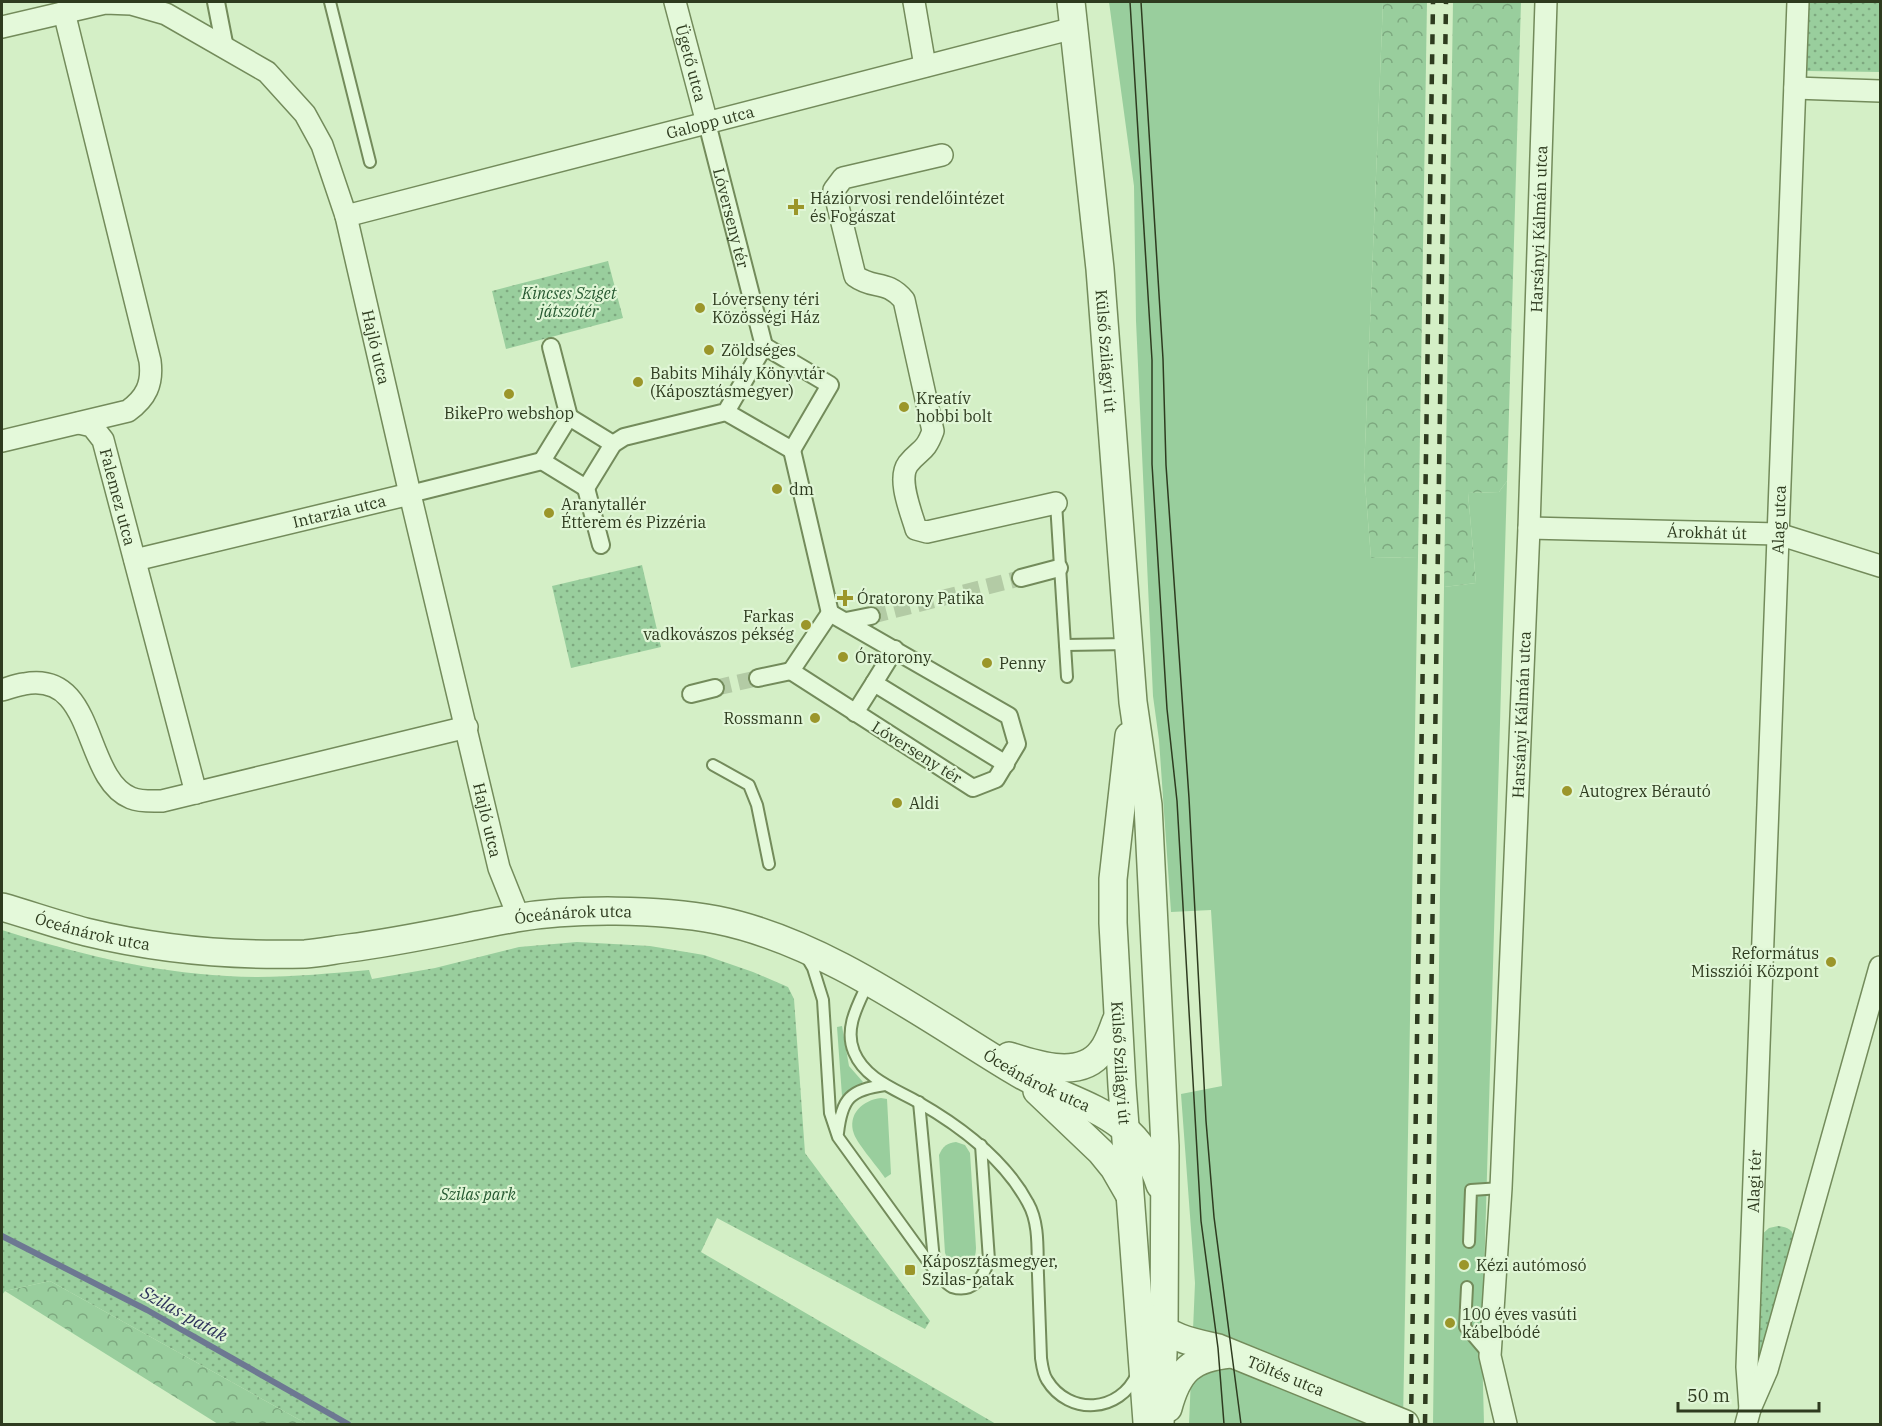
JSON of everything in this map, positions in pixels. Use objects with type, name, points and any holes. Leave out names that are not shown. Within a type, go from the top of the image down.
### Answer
[{"type":"street","points":[[216,2],[225,48]]},
{"type":"street","name":"Ügető utca","points":[[675,2],[707,123]]},
{"type":"street","points":[[914,2],[925,66]]},
{"type":"street","name":"Külső Szilágyi út","points":[[1071,2],[1100,269],[1132,702],[1148,805],[1163,1085],[1166,1205],[1162,1425]]},
{"type":"street","name":"Harsányi Kálmán utca","points":[[1506,1425],[1490,1356],[1501,1188],[1529,528],[1546,2]]},
{"type":"street","name":"Alag utca","points":[[1762,954],[1798,2]]},
{"type":"street","name":"Hajló utca","points":[[2,27],[105,3],[131,4],[166,14],[267,72],[305,114],[322,145],[346,216],[499,868],[519,918]]},
{"type":"street","points":[[2,441],[128,411],[140,402],[148,388],[151,369],[64,12]]},
{"type":"street","name":"Galopp utca","points":[[346,216],[1074,28]]},
{"type":"street","points":[[1795,88],[1881,91]]},
{"type":"street","name":"Lóverseny tér","points":[[707,123],[764,346]]},
{"type":"street","points":[[942,155],[843,178],[834,190],[855,276],[866,284],[882,284],[895,290],[904,300],[933,431],[928,446],[908,465],[903,478],[916,529],[927,532],[1056,503]]},
{"type":"street","points":[[726,412],[764,346],[830,385],[792,450],[830,613],[791,671],[758,678]]},
{"type":"street","points":[[551,347],[569,417],[613,444]]},
{"type":"street","points":[[586,488],[613,444],[624,436],[726,412],[792,450]]},
{"type":"street","points":[[569,417],[542,461],[586,488],[601,545]]},
{"type":"street","name":"Falemez utca","points":[[79,423],[92,426],[104,440],[196,793]]},
{"type":"street","name":"Intarzia utca","points":[[135,560],[542,461]]},
{"type":"street","name":"Árokhát út","points":[[1529,528],[1778,534],[1881,566]]},
{"type":"street","points":[[1021,578],[1059,568]]},
{"type":"street","name":"Lóverseny tér","points":[[791,671],[973,788],[996,779],[1017,744],[1009,716],[830,613]]},
{"type":"street","points":[[846,621],[872,616]]},
{"type":"street","name":"Lóverseny tér","points":[[855,713],[895,649]]},
{"type":"street","points":[[2,690],[24,683],[38,683],[51,686],[69,696],[86,726],[105,774],[129,798],[145,802],[162,801],[467,728]]},
{"type":"street","points":[[874,683],[1006,764]]},
{"type":"street","points":[[692,694],[715,688]]},
{"type":"street","name":"Külső Szilágyi út","points":[[1132,702],[1113,879],[1113,923],[1120,1121],[1131,1197],[1147,1425]]},
{"type":"street","name":"Óceánárok utca","points":[[2,907],[87,932],[162,945],[239,953],[307,954],[519,918],[567,913],[680,914],[718,921],[800,946],[869,983],[1016,1072],[1120,1121]]},
{"type":"street","name":"Alagi tér","points":[[1748,1417],[1747,1367],[1762,954]]},
{"type":"street","name":"Alagi tér","points":[[1748,1417],[1767,1370],[1879,973]]},
{"type":"street","points":[[973,1045],[1024,1061],[1069,1068],[1094,1059],[1101,1052],[1118,1017]]},
{"type":"street","points":[[1016,1072],[1101,1152],[1114,1168],[1131,1197]]},
{"type":"street","points":[[1163,1085],[1158,1099],[1149,1108],[1120,1121],[1141,1143],[1153,1163],[1166,1205]]},
{"type":"street","points":[[1137,1282],[1155,1322],[1164,1330]]},
{"type":"street","points":[[1164,1296],[1174,1315],[1188,1331],[1225,1351]]},
{"type":"street","name":"Töltés utca","points":[[1164,1330],[1225,1351],[1405,1425]]},
{"type":"street","points":[[1162,1425],[1172,1393],[1187,1368],[1225,1351]]},
{"type":"lane","points":[[330,2],[370,162]]},
{"type":"lane","points":[[1056,503],[1067,677]]},
{"type":"lane","points":[[1065,645],[1128,644]]},
{"type":"lane","points":[[713,765],[748,785],[757,805],[769,864]]},
{"type":"lane","points":[[800,946],[813,968],[823,1000],[830,1113],[838,1137],[935,1271],[951,1286],[963,1288],[974,1284],[985,1275],[989,1260],[981,1145]]},
{"type":"lane","points":[[869,983],[856,1007],[850,1032],[854,1052],[864,1068],[885,1085],[919,1102],[981,1145],[1019,1188],[1030,1205],[1036,1229],[1041,1358],[1045,1378],[1057,1394],[1073,1402],[1098,1405],[1117,1399],[1128,1389],[1141,1362]]},
{"type":"lane","points":[[838,1137],[841,1111],[852,1096],[866,1088],[885,1085]]},
{"type":"lane","points":[[919,1102],[935,1271]]},
{"type":"lane","points":[[1469,1242],[1471,1190],[1501,1188]]},
{"type":"lane","points":[[1467,1287],[1465,1327],[1490,1356]]},
{"type":"green space","points":[[1109,2],[1383,2],[1364,472],[1371,558],[1418,557],[1403,1424],[1189,1424],[1195,1283],[1181,1094],[1222,1086],[1211,910],[1171,912],[1159,740],[1153,696],[1136,321],[1134,186]]},
{"type":"green space","points":[[1383,2],[1427,2],[1418,557],[1371,558],[1364,472]]},
{"type":"green space","points":[[1453,2],[1521,2],[1507,481],[1499,492],[1468,493],[1476,583],[1444,587]]},
{"type":"green space","points":[[1808,2],[1880,2],[1880,72],[1807,71]]},
{"type":"green space","name":"Kincses Sziget játszótér","points":[[608,261],[623,318],[506,349],[492,291]]},
{"type":"green space","points":[[1507,481],[1482,1347],[1484,1424],[1433,1424],[1444,587],[1476,583],[1468,493],[1499,492]]},
{"type":"green space","points":[[642,565],[661,647],[571,668],[552,586]]},
{"type":"green space","name":"Szilas park","points":[[2,930],[85,954],[141,966],[198,974],[245,977],[298,976],[369,970],[372,979],[435,968],[519,947],[577,942],[650,946],[704,955],[788,987],[794,999],[805,1153],[930,1321],[925,1329],[717,1218],[701,1252],[996,1424],[307,1424],[50,1281],[5,1291],[2,1295]]},
{"type":"green space","points":[[842,1026],[849,1066],[863,1082],[842,1096],[837,1027]]},
{"type":"green space","points":[[874,1099],[887,1099],[891,1174],[885,1178],[860,1144],[852,1127],[858,1109]]},
{"type":"green space","points":[[956,1142],[965,1145],[970,1153],[976,1248],[972,1261],[963,1267],[953,1264],[945,1253],[939,1155],[942,1149]]},
{"type":"green space","points":[[1778,1226],[1790,1230],[1794,1240],[1758,1362],[1759,1237],[1769,1228]]},
{"type":"green space","points":[[50,1281],[307,1424],[218,1424],[5,1291]]},
{"type":"waterway","name":"Szilas-patak","points":[[2,1236],[147,1310],[348,1424]]},
{"type":"tunnel","points":[[871,616],[1021,578]]},
{"type":"tunnel","points":[[715,688],[758,678]]},
{"type":"tram line","points":[[1130,2],[1152,360],[1152,464],[1167,709],[1177,801],[1201,1221],[1218,1348],[1224,1424]]},
{"type":"tram line","points":[[1141,2],[1163,359],[1166,465],[1189,798],[1206,1121],[1214,1217],[1241,1424]]},
{"type":"railway","points":[[1411,1424],[1433,2]]},
{"type":"railway","points":[[1425,1424],[1446,2]]},
{"type":"place","name":"Háziorvosi rendelőintézet és Fogászat","points":[[796,207]]},
{"type":"place","name":"Lóverseny téri Közösségi Ház","points":[[700,308]]},
{"type":"place","name":"Zöldséges","points":[[709,350]]},
{"type":"place","name":"Babits Mihály Könyvtár (Káposztásmegyer)","points":[[638,382]]},
{"type":"place","name":"BikePro webshop","points":[[509,394]]},
{"type":"place","name":"Kreatív hobbi bolt","points":[[904,407]]},
{"type":"place","name":"dm","points":[[777,489]]},
{"type":"place","name":"Aranytallér Étterem és Pizzéria","points":[[549,513]]},
{"type":"place","name":"Óratorony Patika","points":[[845,598]]},
{"type":"place","name":"Farkas vadkovászos pékség","points":[[806,625]]},
{"type":"place","name":"Óratorony","points":[[843,657]]},
{"type":"place","name":"Penny","points":[[987,663]]},
{"type":"place","name":"Rossmann","points":[[815,718]]},
{"type":"place","name":"Autogrex Bérautó","points":[[1567,791]]},
{"type":"place","name":"Aldi","points":[[897,803]]},
{"type":"place","name":"Református Missziói Központ","points":[[1831,962]]},
{"type":"place","name":"Kézi autómosó","points":[[1464,1265]]},
{"type":"place","name":"Káposztásmegyer, Szilas-patak","points":[[910,1270]]},
{"type":"place","name":"100 éves vasúti kábelbódé","points":[[1450,1323]]}]
